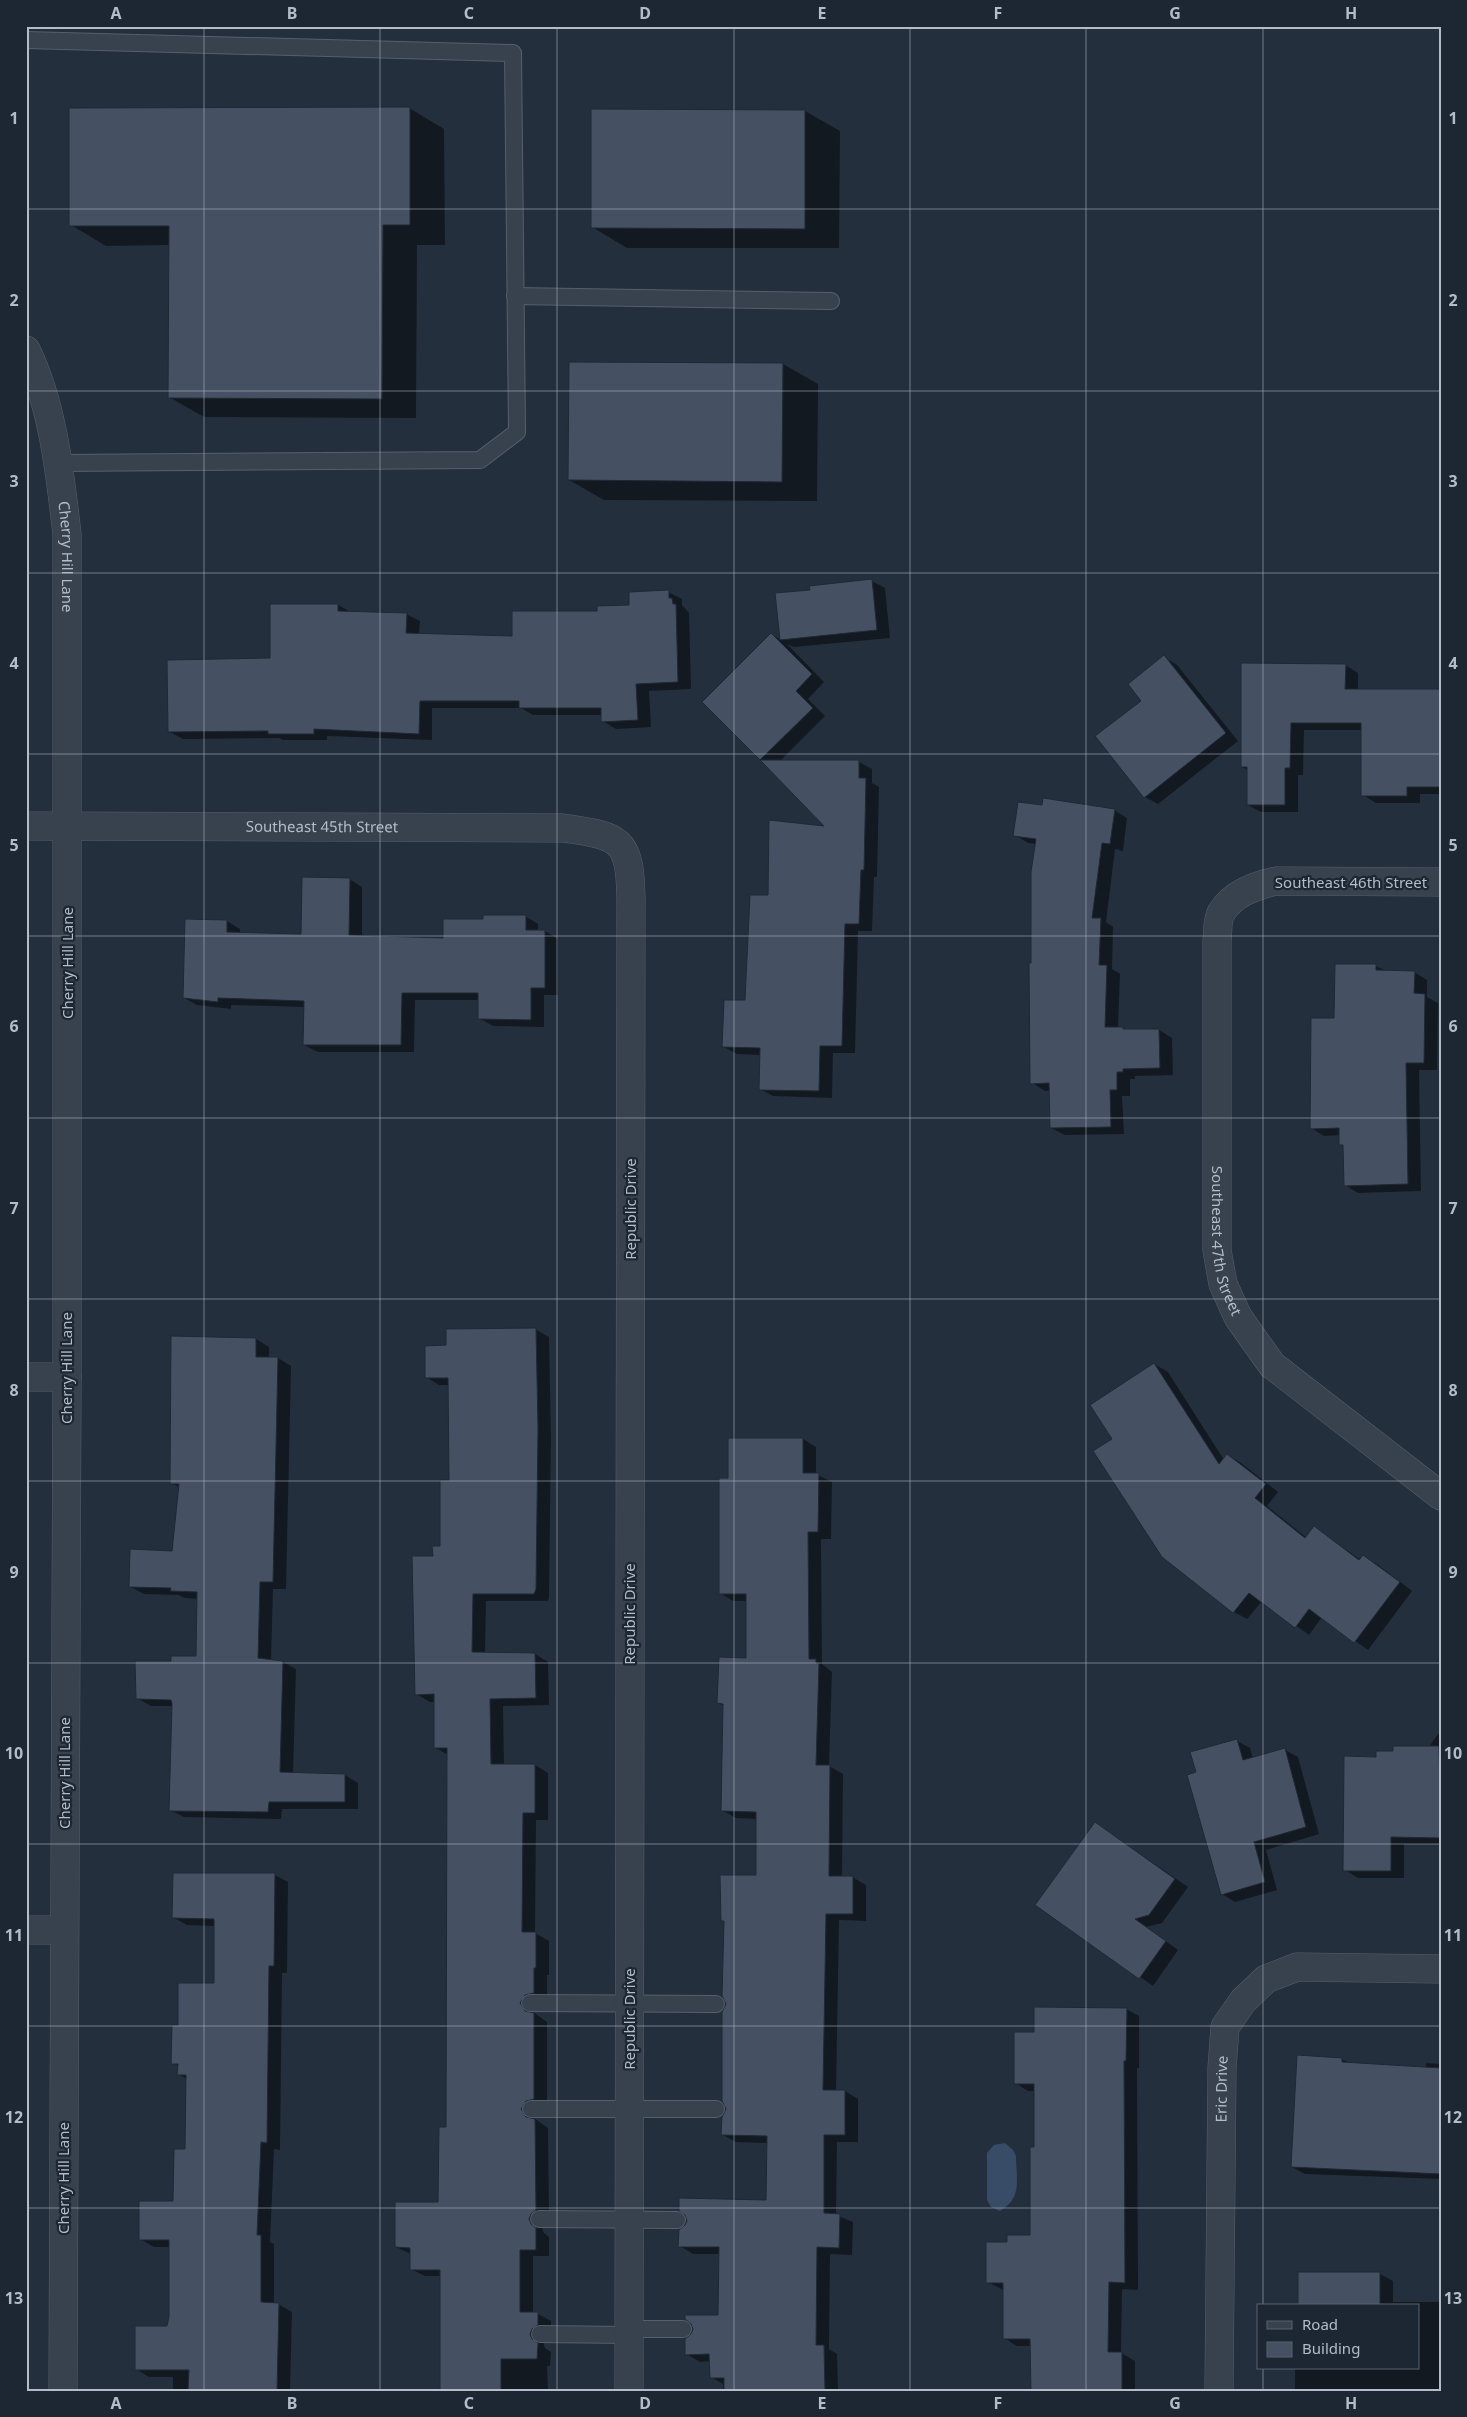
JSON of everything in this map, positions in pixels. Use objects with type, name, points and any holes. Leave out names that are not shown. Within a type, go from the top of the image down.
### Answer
[{"type":"street","name":"Cherry Hill Lane","points":[[26,350],[37,375],[59,463],[67,534],[67,1377],[63,2391]]},
{"type":"street","name":"Southeast 45th Street","points":[[26,826],[563,828],[591,832],[617,843]]},
{"type":"street","name":"Republic Drive","points":[[617,843],[625,850],[628,861],[631,899],[629,2391]]},
{"type":"street","name":"Southeast 46th Street","points":[[1235,898],[1253,887],[1276,882],[1441,882]]},
{"type":"street","name":"Southeast 47th Street","points":[[1235,898],[1220,914],[1217,941],[1216,1250],[1223,1284],[1238,1317],[1272,1365],[1441,1496]]},
{"type":"street","points":[[26,1377],[67,1377]]},
{"type":"street","points":[[26,1930],[64,1930]]},
{"type":"street","name":"Eric Drive","points":[[1219,2391],[1222,2068],[1225,2027],[1243,2001],[1266,1979],[1297,1968],[1441,1969]]},
{"type":"lane","points":[[26,40],[513,53],[516,432],[480,460],[59,463]]},
{"type":"lane","points":[[515,296],[831,302]]},
{"type":"lane","points":[[530,2003],[716,2004]]},
{"type":"lane","points":[[531,2108],[716,2108]]},
{"type":"lane","points":[[539,2219],[677,2220]]},
{"type":"lane","points":[[540,2334],[683,2329]]},
{"type":"water","points":[[1005,2143],[1013,2150],[1016,2156],[1017,2187],[1012,2200],[1000,2211],[991,2207],[987,2200],[987,2153],[994,2145]]},
{"type":"building","points":[[410,107],[410,225],[383,225],[382,399],[168,398],[169,226],[69,226],[69,108]]},
{"type":"building","points":[[591,109],[805,110],[805,229],[591,228]]},
{"type":"building","points":[[569,362],[783,363],[782,482],[568,480]]},
{"type":"building","points":[[872,579],[877,630],[780,640],[775,593],[810,590],[809,586]]},
{"type":"building","points":[[669,590],[669,598],[672,598],[673,604],[676,604],[678,682],[636,684],[638,720],[601,722],[601,708],[519,708],[519,701],[420,701],[419,734],[314,729],[314,734],[268,734],[268,731],[168,732],[167,660],[270,658],[270,604],[338,604],[338,611],[407,613],[406,633],[512,636],[512,611],[597,611],[597,606],[629,605],[629,592]]},
{"type":"building","points":[[771,633],[812,674],[796,691],[813,708],[760,760],[702,702]]},
{"type":"building","points":[[1164,655],[1226,733],[1144,798],[1095,736],[1141,701],[1128,684]]},
{"type":"building","points":[[1241,663],[1346,664],[1345,689],[1441,689],[1441,787],[1407,787],[1407,796],[1361,796],[1361,723],[1291,723],[1290,768],[1285,768],[1285,805],[1247,805],[1247,767],[1241,767]]},
{"type":"building","points":[[760,760],[859,760],[859,778],[866,778],[864,870],[861,870],[859,924],[845,924],[842,1046],[820,1046],[819,1091],[759,1090],[760,1048],[722,1047],[724,1000],[745,1000],[750,895],[768,895],[769,820],[824,826]]},
{"type":"building","points":[[1043,798],[1115,809],[1110,844],[1102,843],[1092,918],[1101,918],[1099,965],[1107,965],[1105,1027],[1159,1029],[1160,1068],[1123,1069],[1123,1072],[1117,1072],[1117,1090],[1110,1090],[1111,1127],[1050,1128],[1049,1083],[1030,1084],[1029,963],[1031,963],[1031,872],[1036,839],[1013,836],[1018,802],[1042,805]]},
{"type":"building","points":[[302,877],[350,878],[349,935],[443,938],[443,919],[483,919],[483,915],[526,915],[526,930],[545,930],[545,988],[531,988],[531,1020],[478,1019],[478,993],[402,993],[401,1045],[303,1045],[304,1001],[218,998],[218,1002],[183,998],[185,919],[227,920],[227,932],[301,934]]},
{"type":"building","points":[[1335,964],[1376,964],[1376,970],[1415,971],[1414,993],[1425,994],[1424,1063],[1406,1063],[1408,1184],[1344,1186],[1343,1145],[1339,1145],[1339,1128],[1310,1129],[1311,1018],[1334,1018]]},
{"type":"building","points":[[536,1328],[538,1429],[536,1589],[534,1594],[473,1594],[472,1652],[535,1653],[536,1698],[490,1699],[491,1764],[535,1764],[535,1813],[523,1813],[522,1932],[536,1932],[536,1968],[534,1968],[534,1993],[525,1995],[520,2003],[525,2011],[534,2013],[534,2099],[526,2101],[521,2109],[526,2117],[535,2119],[536,2210],[529,2219],[536,2228],[536,2250],[520,2250],[520,2312],[538,2312],[538,2325],[532,2329],[530,2334],[532,2339],[538,2343],[537,2359],[501,2359],[501,2391],[440,2391],[440,2270],[410,2270],[410,2248],[395,2247],[395,2202],[438,2202],[439,2127],[446,2127],[447,1748],[434,1748],[434,1694],[415,1695],[412,1556],[433,1556],[432,1546],[440,1546],[440,1480],[449,1480],[448,1378],[425,1378],[425,1346],[446,1345],[446,1329]]},
{"type":"building","points":[[171,1336],[256,1338],[256,1357],[278,1357],[273,1582],[260,1582],[258,1658],[283,1661],[280,1772],[345,1774],[345,1802],[269,1802],[268,1812],[169,1811],[172,1703],[171,1700],[136,1699],[135,1661],[171,1661],[171,1656],[196,1656],[197,1592],[170,1591],[171,1588],[129,1587],[130,1549],[172,1551],[179,1484],[170,1484]]},
{"type":"building","points":[[1154,1363],[1219,1464],[1227,1454],[1266,1484],[1255,1498],[1305,1538],[1314,1526],[1359,1560],[1363,1555],[1400,1582],[1354,1643],[1309,1609],[1295,1628],[1249,1593],[1233,1613],[1162,1557],[1093,1451],[1112,1439],[1090,1405]]},
{"type":"building","points":[[728,1438],[803,1438],[803,1473],[819,1473],[818,1532],[808,1532],[809,1659],[816,1659],[816,1663],[819,1663],[816,1765],[830,1765],[829,1876],[853,1876],[853,1914],[826,1914],[823,2090],[845,2090],[845,2135],[824,2135],[824,2213],[840,2214],[839,2248],[817,2247],[816,2345],[824,2345],[825,2391],[724,2391],[724,2378],[710,2378],[709,2354],[685,2355],[685,2339],[691,2334],[693,2329],[691,2324],[685,2319],[685,2315],[718,2315],[719,2247],[678,2247],[679,2230],[687,2221],[685,2215],[679,2211],[679,2198],[766,2200],[767,2136],[721,2135],[722,2117],[726,2109],[722,2101],[722,2012],[726,2004],[722,1996],[724,1921],[721,1921],[720,1875],[756,1875],[756,1812],[721,1811],[723,1704],[717,1703],[719,1657],[746,1658],[746,1594],[719,1594],[719,1478],[728,1478]]},
{"type":"building","points":[[1237,1739],[1243,1760],[1285,1748],[1306,1827],[1254,1842],[1265,1882],[1221,1895],[1187,1775],[1196,1772],[1190,1752]]},
{"type":"building","points":[[1393,1746],[1439,1746],[1441,1838],[1391,1837],[1391,1871],[1343,1871],[1344,1756],[1376,1757],[1376,1751],[1393,1751]]},
{"type":"building","points":[[1095,1822],[1175,1879],[1149,1915],[1135,1919],[1166,1941],[1139,1979],[1035,1905]]},
{"type":"building","points":[[173,1873],[275,1873],[274,1966],[269,1966],[267,2143],[261,2142],[257,2235],[261,2235],[261,2302],[279,2303],[277,2391],[188,2390],[189,2370],[135,2370],[135,2326],[167,2326],[169,2317],[169,2240],[139,2240],[139,2201],[173,2201],[174,2149],[185,2149],[186,2075],[177,2075],[178,2064],[171,2064],[172,2025],[178,2025],[178,1983],[214,1983],[214,1919],[172,1918]]},
{"type":"building","points":[[1034,2007],[1127,2008],[1126,2061],[1124,2061],[1125,2283],[1109,2282],[1108,2352],[1122,2352],[1122,2391],[1031,2391],[1030,2339],[1003,2339],[1003,2283],[986,2283],[986,2242],[1007,2242],[1007,2235],[1030,2235],[1030,2147],[1034,2147],[1034,2084],[1014,2084],[1014,2032],[1034,2032]]},
{"type":"building","points":[[1297,2055],[1342,2058],[1342,2062],[1441,2068],[1441,2174],[1291,2167]]},
{"type":"building","points":[[1298,2272],[1380,2272],[1380,2304],[1298,2304]]}]
